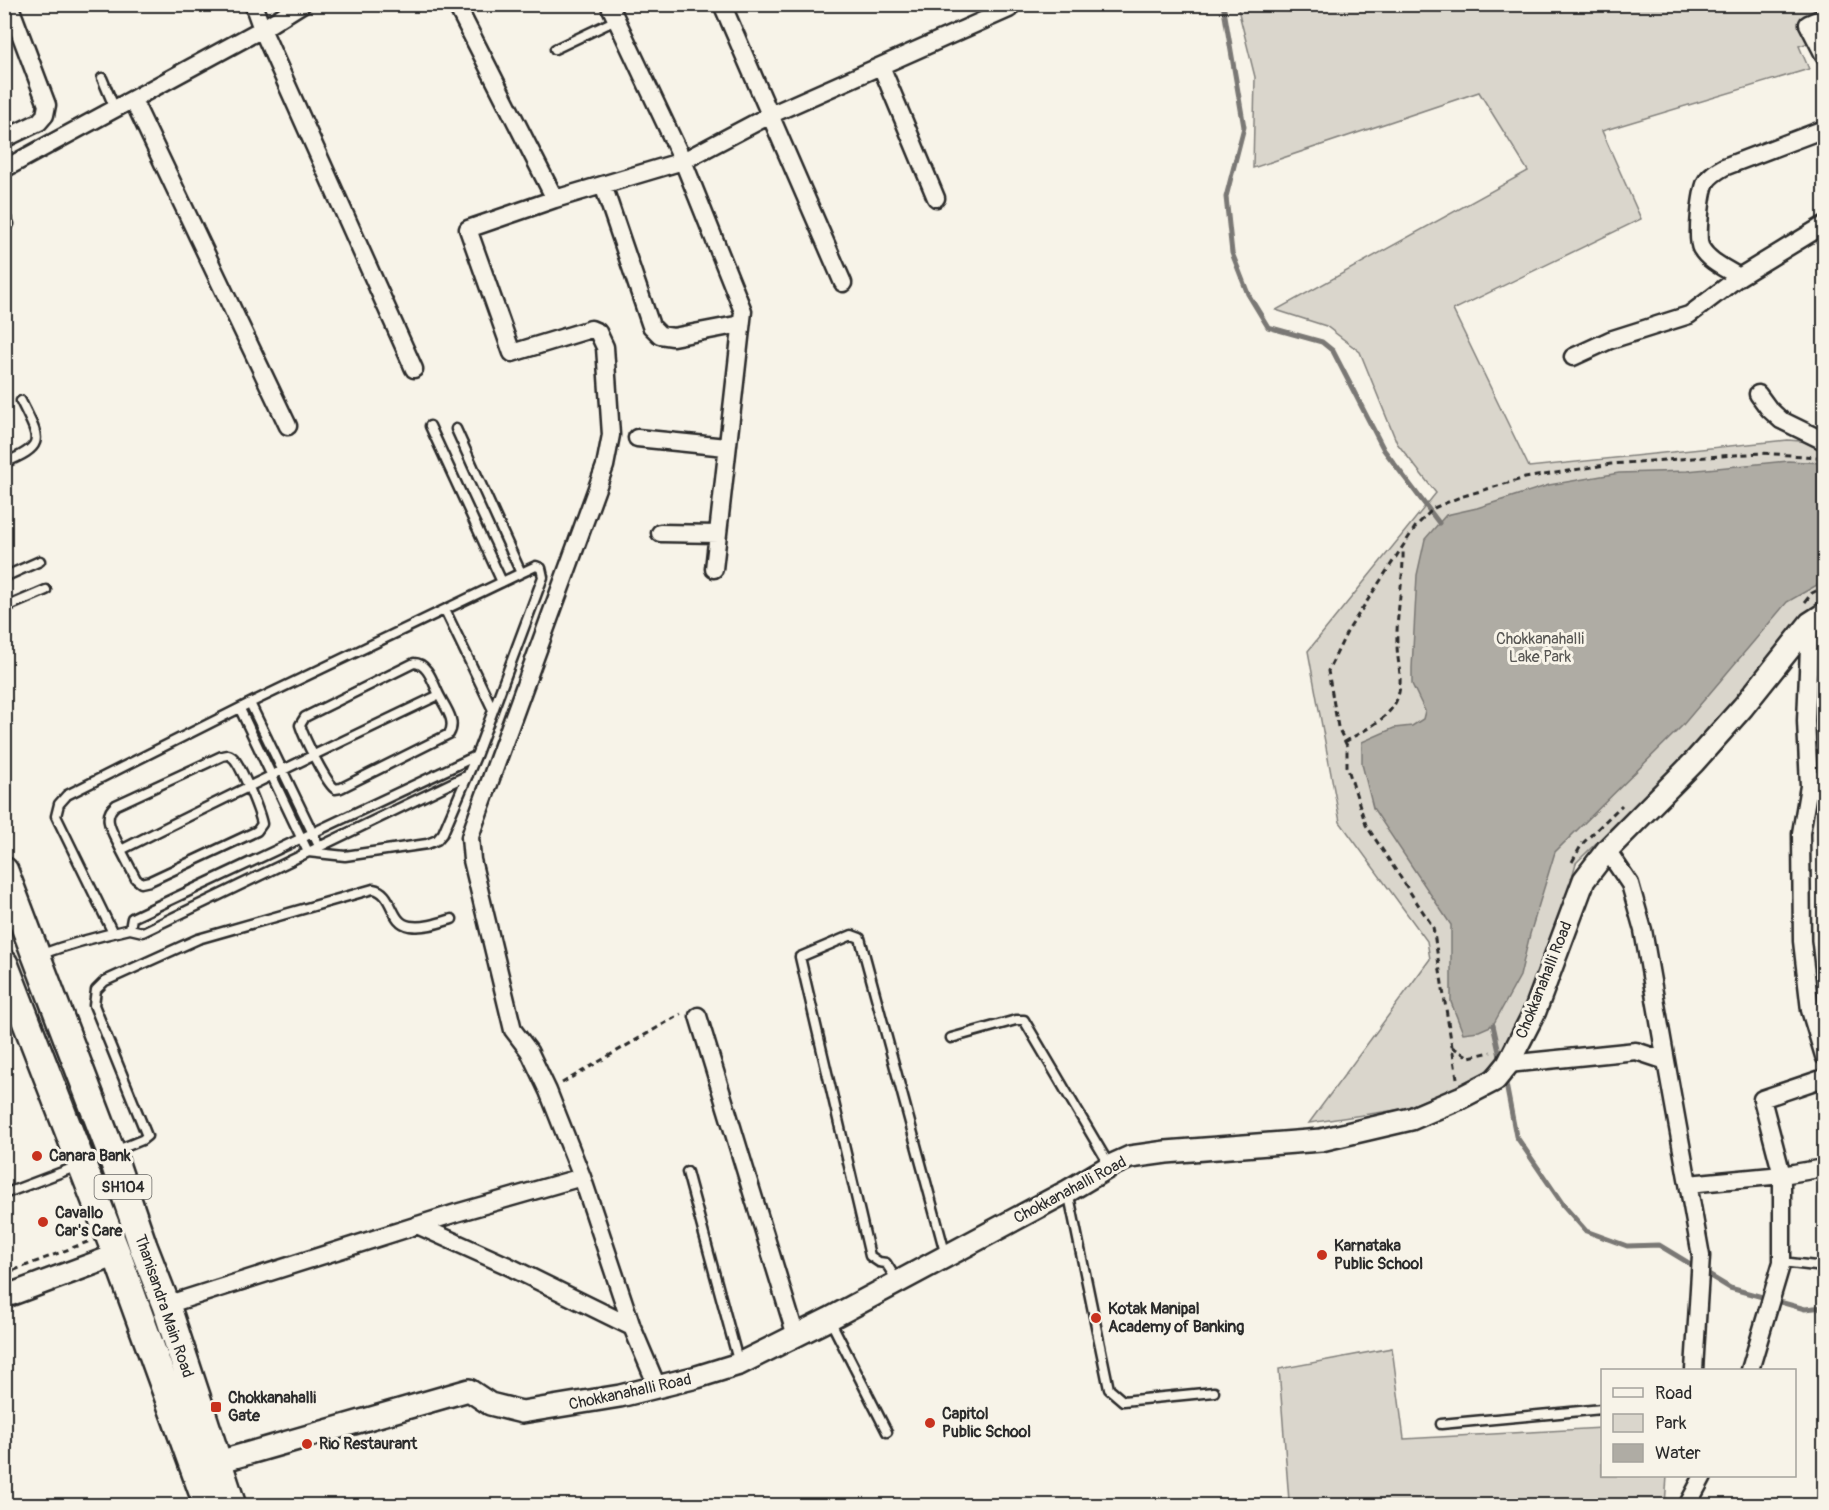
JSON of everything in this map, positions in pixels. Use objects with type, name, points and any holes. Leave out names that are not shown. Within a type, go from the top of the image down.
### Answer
[{"type":"main road","name":"Thanisandra Main Road","points":[[4,871],[111,1152],[166,1305],[205,1465],[208,1506]]},
{"type":"main road","name":"Thanisandra Main Road","points":[[4,963],[82,1165],[109,1246],[205,1465],[232,1506]]},
{"type":"street","points":[[4,139],[39,122],[45,115],[47,105],[9,4]]},
{"type":"street","points":[[253,4],[262,29],[414,369]]},
{"type":"street","points":[[4,169],[262,29],[302,4]]},
{"type":"street","points":[[456,4],[555,199]]},
{"type":"street","points":[[609,4],[683,161],[743,311],[714,569]]},
{"type":"street","points":[[722,4],[843,283]]},
{"type":"street","points":[[657,1386],[632,1327],[582,1177],[548,1091],[529,1051],[513,1030],[472,860],[470,837],[605,466],[611,435],[605,347],[598,332],[591,329],[512,352],[468,229],[555,199],[683,161],[770,115],[1011,6]]},
{"type":"street","points":[[1824,16],[1808,24],[1824,55]]},
{"type":"street","points":[[881,66],[936,198]]},
{"type":"street","points":[[133,100],[288,426]]},
{"type":"street","points":[[1739,277],[1711,259],[1701,247],[1697,232],[1706,183],[1714,173],[1724,167],[1824,129]]},
{"type":"street","points":[[603,184],[651,326],[660,334],[673,337],[741,324]]},
{"type":"street","points":[[1573,357],[1610,340],[1682,318],[1695,311],[1739,277],[1824,225]]},
{"type":"street","points":[[1758,393],[1774,415],[1824,441]]},
{"type":"street","points":[[637,438],[726,447]]},
{"type":"street","points":[[660,532],[718,534]]},
{"type":"street","points":[[1817,619],[1806,721],[1809,786],[1801,833],[1802,941],[1810,1010],[1824,1056]]},
{"type":"street","name":"Chokkanahalli Road","points":[[205,1465],[469,1390],[490,1404],[522,1412],[620,1396],[697,1377],[739,1364],[796,1336],[1130,1157],[1320,1140],[1411,1119],[1460,1098],[1498,1065],[1535,1011],[1584,880],[1607,850],[1694,762],[1817,619]]},
{"type":"street","points":[[1809,786],[1824,777]]},
{"type":"street","points":[[1607,850],[1630,884],[1643,930],[1701,1261],[1694,1369]]},
{"type":"street","points":[[693,1013],[796,1336]]},
{"type":"street","points":[[1498,1065],[1636,1051],[1666,1061]]},
{"type":"street","points":[[1751,1369],[1782,1262],[1782,1175],[1762,1099],[1824,1078]]},
{"type":"street","points":[[1688,1184],[1782,1175],[1824,1168]]},
{"type":"street","points":[[166,1305],[582,1177]]},
{"type":"street","points":[[417,1226],[506,1265],[632,1327]]},
{"type":"street","points":[[4,1286],[109,1246],[141,1240]]},
{"type":"street","points":[[4,1297],[109,1246]]},
{"type":"street","points":[[1687,1506],[1688,1477]]},
{"type":"street","points":[[1687,1506],[1702,1477]]},
{"type":"lane","points":[[555,49],[616,20]]},
{"type":"lane","points":[[102,78],[115,110]]},
{"type":"lane","points":[[4,214],[9,224]]},
{"type":"lane","points":[[4,463],[25,455],[33,449],[37,440],[35,430],[21,401]]},
{"type":"lane","points":[[430,426],[502,582]]},
{"type":"lane","points":[[456,429],[521,573]]},
{"type":"lane","points":[[4,577],[40,561]]},
{"type":"lane","points":[[113,933],[56,816],[59,804],[67,795],[502,582],[536,566],[542,568],[543,576],[476,756],[443,833],[437,840],[427,844],[345,856],[308,852]]},
{"type":"lane","points":[[4,608],[46,590]]},
{"type":"lane","points":[[445,610],[493,710]]},
{"type":"lane","points":[[418,662],[424,665],[439,695],[452,721],[449,734],[341,788],[335,789],[329,784],[300,725],[305,717],[418,662]]},
{"type":"lane","points":[[121,850],[248,786],[439,695]]},
{"type":"lane","points":[[250,704],[319,846]]},
{"type":"lane","points":[[240,709],[308,852]]},
{"type":"lane","points":[[228,755],[234,758],[261,817],[262,824],[257,831],[150,881],[141,883],[136,879],[121,850],[108,818],[109,810],[222,756],[228,755]]},
{"type":"lane","points":[[130,929],[132,918],[476,756]]},
{"type":"lane","points":[[36,957],[81,940],[130,929],[144,932],[468,775]]},
{"type":"lane","points":[[111,1152],[147,1136],[94,1005],[96,990],[105,981],[198,939],[373,889],[381,890],[398,919],[409,926],[424,926],[452,919]]},
{"type":"lane","points":[[898,1282],[886,1263],[879,1262],[870,1256],[800,957],[852,935],[861,938],[946,1256]]},
{"type":"lane","points":[[951,1038],[1016,1020],[1024,1020],[1110,1166]]},
{"type":"lane","points":[[4,1194],[82,1165]]},
{"type":"lane","points":[[687,1172],[739,1364]]},
{"type":"lane","points":[[1068,1191],[1109,1389],[1123,1401],[1214,1392]]},
{"type":"lane","points":[[1782,1262],[1824,1267]]},
{"type":"lane","points":[[829,1319],[887,1432]]},
{"type":"lane","points":[[1441,1424],[1601,1409]]},
{"type":"path","points":[[1460,1098],[1433,927],[1366,825],[1347,766],[1347,746],[1338,727],[1328,672],[1347,632],[1416,526],[1434,508],[1460,497],[1525,478],[1611,464],[1761,453],[1824,457]]},
{"type":"path","points":[[1345,742],[1386,716],[1397,699],[1400,681],[1397,646],[1404,573],[1403,546]]},
{"type":"path","points":[[548,1091],[693,1013]]},
{"type":"path","points":[[1452,1047],[1469,1057],[1490,1054],[1498,1065]]},
{"type":"path","points":[[4,1274],[109,1246]]},
{"type":"green space","points":[[1237,5],[1824,5],[1824,38],[1799,46],[1809,69],[1602,131],[1641,219],[1453,310],[1529,467],[1788,440],[1824,443],[1824,601],[1810,609],[1733,708],[1576,863],[1547,965],[1509,1049],[1475,1081],[1403,1109],[1309,1123],[1430,959],[1427,941],[1340,822],[1308,651],[1436,493],[1397,443],[1360,352],[1326,326],[1276,310],[1528,171],[1479,92],[1253,168],[1255,77]]},
{"type":"green space","points":[[1392,1348],[1404,1439],[1601,1428],[1601,1477],[1667,1477],[1665,1505],[1284,1505],[1289,1501],[1279,1369]]},
{"type":"water","name":"Chokkanahalli Lake Park","points":[[1788,461],[1824,463],[1824,581],[1787,602],[1682,726],[1555,852],[1520,976],[1493,1025],[1479,1031],[1463,1033],[1451,1002],[1451,925],[1373,808],[1362,764],[1362,742],[1394,728],[1412,726],[1423,719],[1425,711],[1412,684],[1412,668],[1417,575],[1425,539],[1446,515],[1477,508],[1549,485],[1619,473],[1687,471]]},
{"type":"waterway","points":[[1223,4],[1244,127],[1226,197],[1232,253],[1248,294],[1268,327],[1322,342],[1333,351],[1384,450],[1439,523]]},
{"type":"waterway","points":[[1493,1025],[1501,1061]]},
{"type":"waterway","points":[[1505,1079],[1516,1136],[1564,1206],[1586,1231],[1627,1246],[1659,1245],[1730,1288],[1805,1309],[1824,1307]]},
{"type":"place","name":"Canara Bank","points":[[37,1156]]},
{"type":"place","name":"Cavallo Car's Care","points":[[43,1222]]},
{"type":"place","name":"Karnataka Public School","points":[[1322,1255]]},
{"type":"place","name":"Kotak Manipal Academy of Banking","points":[[1096,1318]]},
{"type":"place","name":"Chokkanahalli Gate","points":[[216,1407]]},
{"type":"place","name":"Capitol Public School","points":[[930,1423]]},
{"type":"place","name":"Rio Restaurant","points":[[307,1444]]}]
